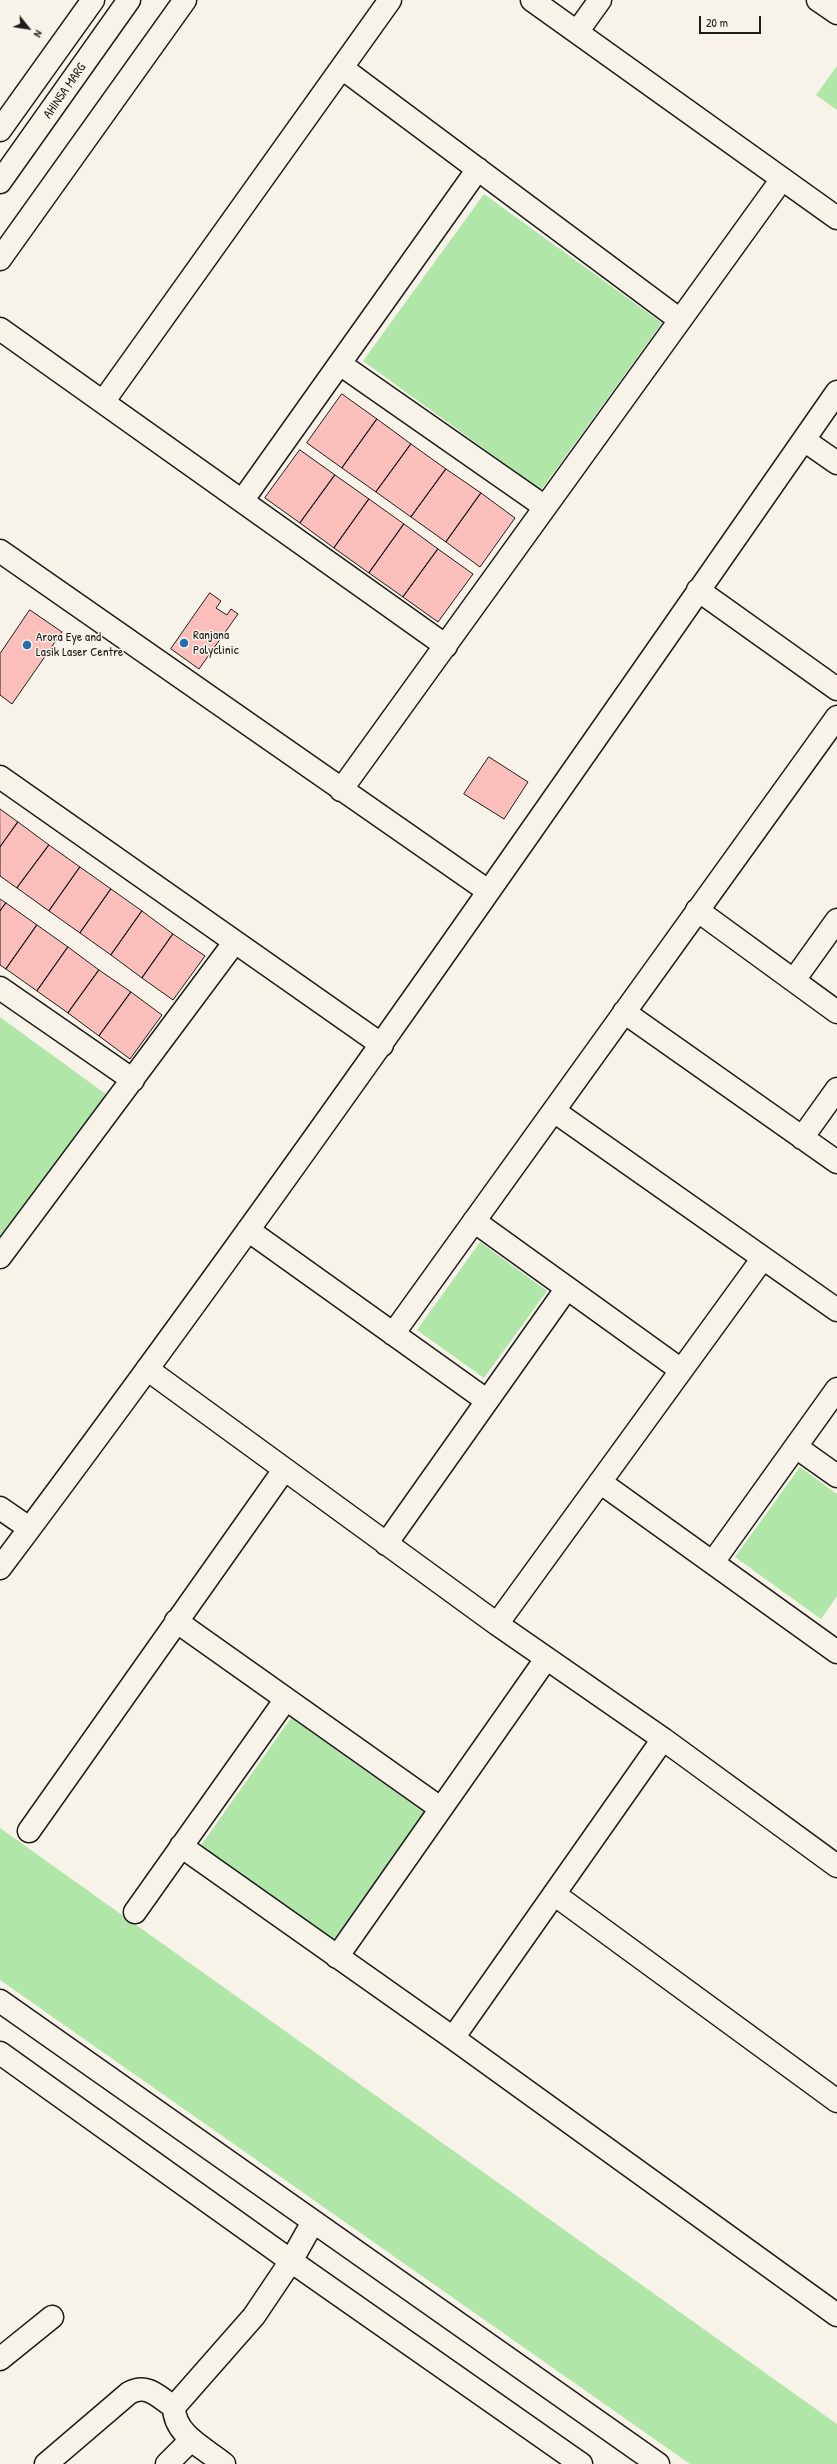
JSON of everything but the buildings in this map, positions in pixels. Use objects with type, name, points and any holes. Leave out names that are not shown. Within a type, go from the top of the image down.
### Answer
[{"type":"street","points":[[0,130],[93,0]]},
{"type":"street","name":"AHINSA MARG","points":[[0,182],[129,0]]},
{"type":"street","points":[[0,259],[185,0]]},
{"type":"street","points":[[103,402],[390,0]]},
{"type":"street","points":[[532,0],[837,218]]},
{"type":"street","points":[[577,32],[600,0]]},
{"type":"street","points":[[818,0],[837,13]]},
{"type":"street","points":[[342,68],[680,320]]},
{"type":"street","points":[[242,501],[478,169]]},
{"type":"street","points":[[340,790],[446,646],[782,179]]},
{"type":"street","points":[[0,329],[446,646]]},
{"type":"street","points":[[340,364],[545,507]]},
{"type":"street","points":[[0,1568],[147,1369],[382,1045],[837,392]]},
{"type":"street","points":[[804,440],[837,463]]},
{"type":"street","points":[[0,551],[340,790],[488,891]]},
{"type":"street","points":[[698,590],[837,689]]},
{"type":"street","points":[[393,1334],[837,717]]},
{"type":"street","points":[[0,777],[234,943],[382,1045]]},
{"type":"street","points":[[697,910],[837,1012]]},
{"type":"street","points":[[794,980],[837,920]]},
{"type":"street","points":[[0,1257],[234,943]]},
{"type":"street","points":[[0,988],[133,1080]]},
{"type":"street","points":[[624,1012],[837,1162]]},
{"type":"street","points":[[802,1138],[837,1089]]},
{"type":"street","points":[[554,1111],[837,1310]]},
{"type":"street","points":[[474,1221],[681,1370]]},
{"type":"street","points":[[248,1230],[486,1400]]},
{"type":"street","points":[[496,1624],[763,1258]]},
{"type":"street","points":[[386,1544],[486,1400],[567,1288]]},
{"type":"street","points":[[147,1369],[496,1624],[833,1856]]},
{"type":"street","points":[[713,1562],[837,1389]]},
{"type":"street","points":[[796,1447],[837,1476]]},
{"type":"street","points":[[29,1831],[284,1470]]},
{"type":"street","points":[[600,1482],[837,1652]]},
{"type":"street","points":[[0,1508],[29,1528]]},
{"type":"street","points":[[176,1621],[440,1808]]},
{"type":"street","points":[[337,1957],[440,1808],[546,1659]]},
{"type":"street","points":[[135,1912],[286,1699]]},
{"type":"street","points":[[453,2038],[663,1739]]},
{"type":"street","points":[[181,1846],[453,2038],[837,2315]]},
{"type":"street","points":[[554,1894],[837,2102]]},
{"type":"street","points":[[0,2001],[658,2464]]},
{"type":"street","points":[[0,2053],[291,2262],[581,2464]]},
{"type":"street","points":[[224,2464],[191,2440],[174,2419],[174,2407],[254,2316],[291,2262],[313,2222]]},
{"type":"street","points":[[0,2359],[52,2317]]},
{"type":"street","points":[[46,2464],[129,2393],[139,2388],[145,2389],[174,2407]]},
{"type":"street","points":[[167,2464],[191,2440]]},
{"type":"green space","points":[[837,66],[837,110],[816,95]]},
{"type":"green space","points":[[484,194],[662,323],[541,490],[363,361]]},
{"type":"green space","points":[[0,1017],[107,1095],[0,1241]]},
{"type":"green space","points":[[480,1242],[547,1291],[484,1378],[417,1330]]},
{"type":"green space","points":[[800,1467],[837,1494],[837,1596],[821,1619],[735,1557]]},
{"type":"green space","points":[[291,1718],[425,1813],[331,1946],[197,1851]]},
{"type":"green space","points":[[0,1828],[837,2424],[837,2464],[690,2464],[0,1980]]},
{"type":"place","name":"Ranjana Polyclinic","points":[[184,643]]},
{"type":"place","name":"Arora Eye and Lasik Laser Centre","points":[[27,645]]}]
